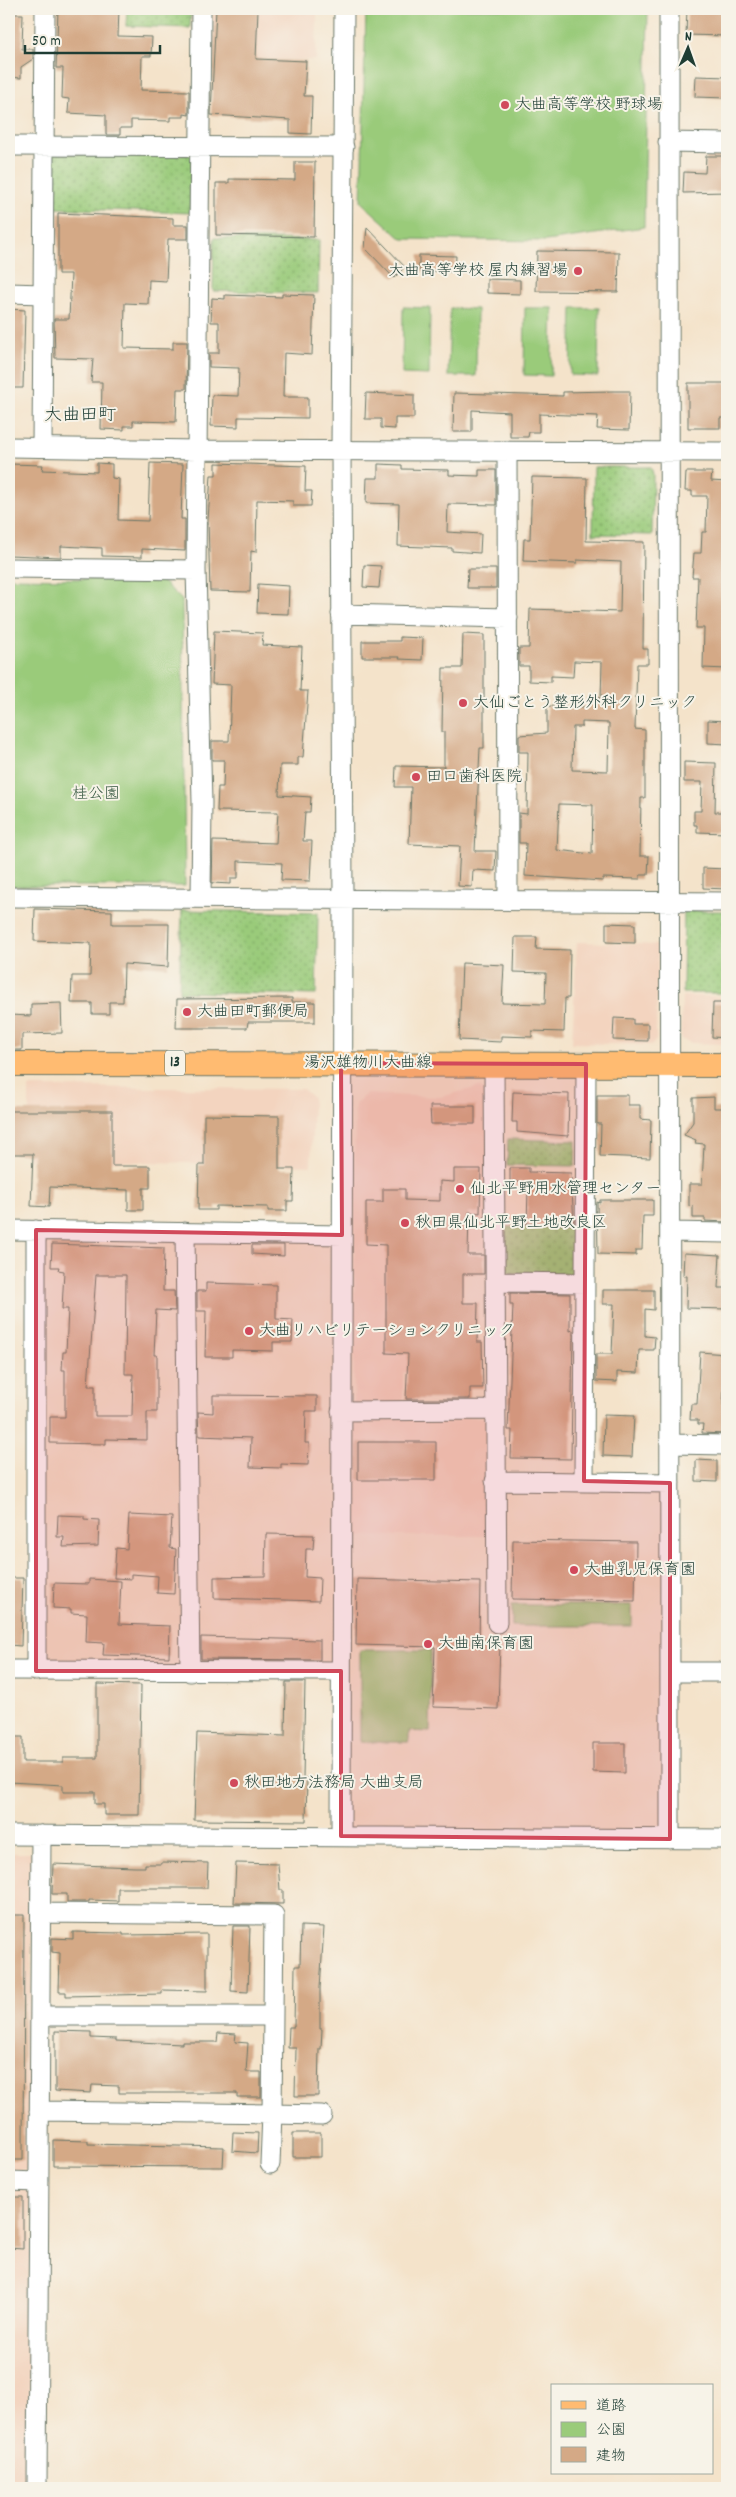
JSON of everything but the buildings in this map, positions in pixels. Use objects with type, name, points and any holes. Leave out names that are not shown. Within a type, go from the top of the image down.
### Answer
[{"type":"main road","name":"湯沢雄物川大曲線","points":[[9,1064],[727,1065]]},
{"type":"street","points":[[42,447],[45,9]]},
{"type":"street","points":[[201,9],[196,570],[202,802],[201,898]]},
{"type":"street","points":[[341,1836],[341,1063],[343,898],[341,449],[344,9]]},
{"type":"street","points":[[669,9],[670,1839]]},
{"type":"street","points":[[668,142],[727,143]]},
{"type":"street","points":[[9,146],[200,145],[344,147]]},
{"type":"street","points":[[9,294],[43,294]]},
{"type":"street","points":[[9,447],[197,450],[341,449],[727,452]]},
{"type":"street","points":[[507,451],[508,900]]},
{"type":"street","points":[[9,568],[196,570]]},
{"type":"street","points":[[341,614],[508,618]]},
{"type":"street","points":[[9,897],[727,902]]},
{"type":"street","points":[[494,1064],[496,1282],[494,1410],[497,1623]]},
{"type":"street","points":[[584,1481],[586,1064]]},
{"type":"street","points":[[9,1230],[342,1235]]},
{"type":"street","points":[[36,1230],[36,1670]]},
{"type":"street","points":[[185,1232],[190,1672]]},
{"type":"street","points":[[670,1232],[727,1233]]},
{"type":"street","points":[[496,1282],[586,1283]]},
{"type":"street","points":[[341,1411],[494,1410]]},
{"type":"street","points":[[670,1444],[727,1444]]},
{"type":"street","points":[[495,1481],[670,1483]]},
{"type":"street","points":[[9,1670],[341,1671]]},
{"type":"street","points":[[670,1672],[727,1672]]},
{"type":"street","points":[[9,1834],[727,1839]]},
{"type":"street","points":[[37,2488],[41,1835]]},
{"type":"street","points":[[41,1913],[274,1915],[270,2164]]},
{"type":"street","points":[[41,2016],[273,2016]]},
{"type":"street","points":[[39,2111],[322,2115]]},
{"type":"street","points":[[9,2181],[39,2182]]},
{"type":"highlighted area","points":[[341,1063],[586,1064],[584,1481],[670,1483],[670,1839],[341,1836],[341,1671],[36,1671],[36,1230],[342,1235]]},
{"type":"shaded area","points":[[210,9],[317,9],[316,60],[208,58]]},
{"type":"shaded area","points":[[577,942],[658,945],[656,1040],[651,1045],[572,1043]]},
{"type":"shaded area","points":[[682,996],[727,997],[727,1044],[692,1043],[681,1039]]},
{"type":"shaded area","points":[[29,1087],[303,1089],[313,1098],[311,1166],[29,1159]]},
{"type":"shaded area","points":[[479,1087],[489,1094],[486,1250],[433,1249],[432,1372],[403,1372],[403,1405],[354,1404],[355,1104],[366,1094],[440,1097]]},
{"type":"shaded area","points":[[355,1416],[487,1417],[486,1536],[355,1536]]},
{"type":"shaded area","points":[[9,1853],[32,1853],[31,2170],[9,2170]]},
{"type":"shaded area","points":[[9,2189],[31,2189],[30,2488],[9,2488]]},
{"type":"green space","points":[[127,9],[191,9],[190,28],[126,26]]},
{"type":"green space","name":"大曲高等学校 野球場","points":[[366,9],[648,9],[644,227],[546,241],[402,239],[361,202]]},
{"type":"green space","points":[[51,154],[192,155],[190,213],[52,208]]},
{"type":"green space","points":[[214,238],[319,240],[318,293],[213,291]]},
{"type":"green space","points":[[403,307],[430,308],[429,375],[402,374]]},
{"type":"green space","points":[[450,308],[477,309],[476,376],[448,376]]},
{"type":"green space","points":[[525,308],[553,308],[551,376],[524,375]]},
{"type":"green space","points":[[572,308],[599,308],[598,376],[570,375]]},
{"type":"green space","points":[[594,467],[651,467],[653,474],[652,535],[593,534]]},
{"type":"green space","name":"桂公園","points":[[9,578],[161,580],[182,600],[185,886],[9,886]]},
{"type":"green space","points":[[182,910],[318,913],[316,995],[179,992]]},
{"type":"green space","points":[[684,911],[727,911],[727,993],[683,993]]},
{"type":"green space","points":[[508,1139],[576,1141],[575,1166],[507,1165]]},
{"type":"green space","points":[[506,1227],[576,1228],[575,1270],[572,1274],[505,1273]]},
{"type":"green space","points":[[512,1605],[632,1605],[632,1626],[512,1626]]},
{"type":"green space","points":[[360,1650],[431,1650],[430,1732],[409,1731],[409,1742],[360,1742]]},
{"type":"place","name":"大曲高等学校 野球場","points":[[505,105]]},
{"type":"place","name":"大曲高等学校 屋内練習場","points":[[578,271]]},
{"type":"place","name":"大仙ごとう整形外科クリニック","points":[[463,703]]},
{"type":"place","name":"田口歯科医院","points":[[416,777]]},
{"type":"place","name":"大曲田町郵便局","points":[[187,1012]]},
{"type":"place","name":"仙北平野用水管理センター","points":[[460,1189]]},
{"type":"place","name":"秋田県仙北平野土地改良区","points":[[405,1223]]},
{"type":"place","name":"大曲リハビリテーションクリニック","points":[[249,1331]]},
{"type":"place","name":"大曲乳児保育園","points":[[574,1570]]},
{"type":"place","name":"大曲南保育園","points":[[428,1644]]},
{"type":"place","name":"秋田地方法務局 大曲支局","points":[[234,1783]]},
{"type":"district","name":"大曲田町","points":[[80,416]]}]
